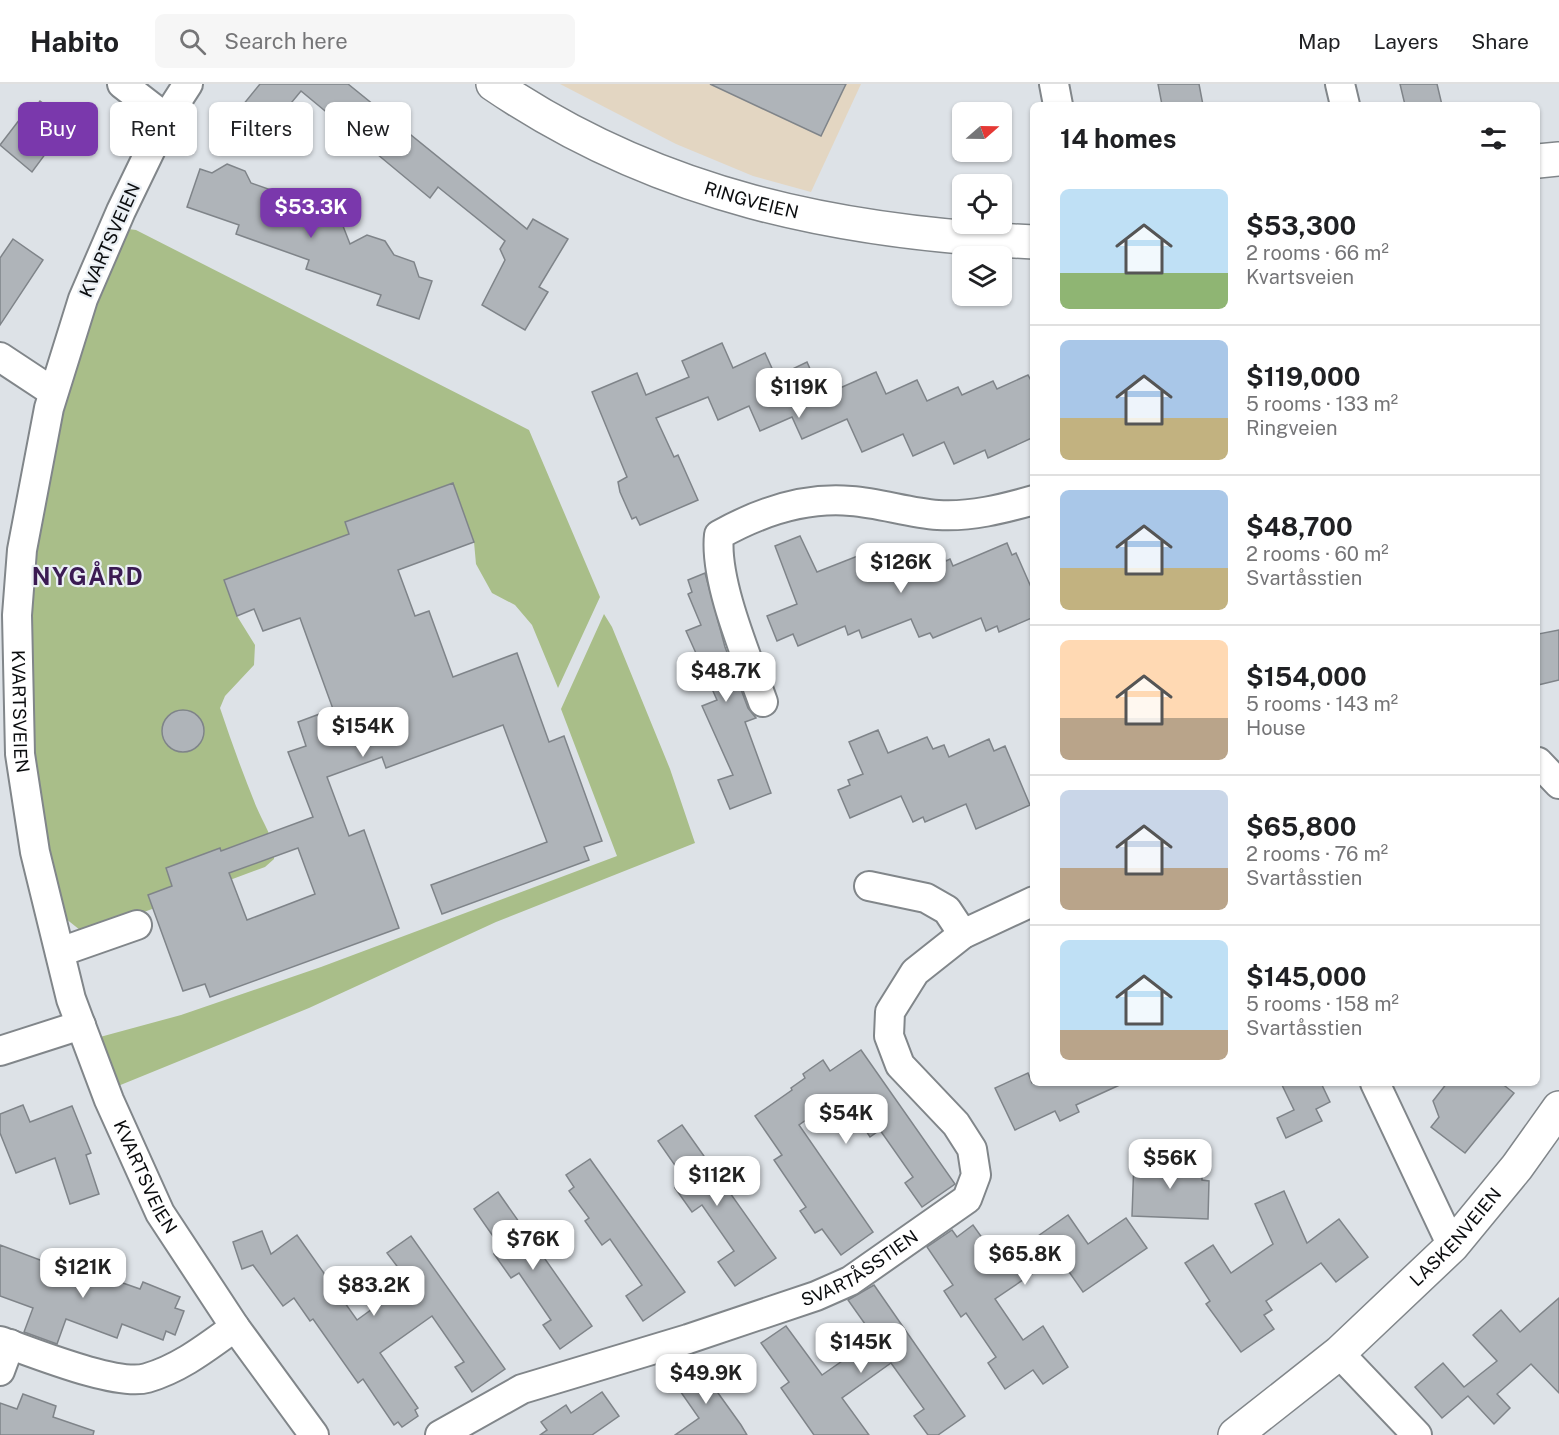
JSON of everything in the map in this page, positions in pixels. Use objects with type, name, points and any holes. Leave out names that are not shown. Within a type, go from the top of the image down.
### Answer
[{"type":"main road","name":"RINGVEIEN","points":[[493,84],[543,116],[636,162],[752,203],[823,220],[928,234],[1030,242]]},
{"type":"main road","points":[[1540,161],[1559,159]]},
{"type":"main road","name":"LASKENVEIEN","points":[[1235,1435],[1339,1353],[1452,1246],[1517,1167],[1559,1108]]},
{"type":"street","points":[[122,84],[145,102]]},
{"type":"street","name":"KVARTSVEIEN","points":[[176,102],[188,84]]},
{"type":"street","points":[[1054,84],[1057,102]]},
{"type":"street","points":[[1340,84],[1344,102]]},
{"type":"street","name":"KVARTSVEIEN","points":[[148,156],[83,299],[52,392],[22,550],[10,752],[70,999],[109,1100],[160,1213],[235,1326],[314,1435]]},
{"type":"street","points":[[0,357],[52,392]]},
{"type":"street","points":[[763,702],[733,615],[718,547],[719,535],[749,518],[800,504],[851,501],[939,515],[974,515],[1030,501]]},
{"type":"street","points":[[1540,764],[1559,784]]},
{"type":"street","points":[[869,886],[926,898],[946,910],[963,934]]},
{"type":"street","name":"SVARTÅSSTIEN","points":[[440,1435],[522,1389],[688,1339],[816,1296],[850,1281],[967,1198],[976,1175],[972,1149],[956,1124],[900,1065],[889,1036],[890,1012],[915,972],[963,934],[1030,903]]},
{"type":"street","points":[[60,952],[137,925]]},
{"type":"street","points":[[0,1051],[81,1025]]},
{"type":"street","points":[[1376,1086],[1452,1246]]},
{"type":"street","points":[[0,1371],[5,1342],[95,1374],[145,1379],[184,1363],[235,1326]]},
{"type":"street","points":[[1339,1353],[1418,1435]]},
{"type":"shaded area","points":[[560,84],[861,84],[811,192],[753,176],[676,144]]},
{"type":"green space","points":[[128,229],[136,230],[529,430],[600,597],[558,688],[532,625],[515,605],[492,593],[476,564],[474,542],[453,483],[345,522],[349,534],[224,580],[237,616],[255,645],[254,665],[225,696],[220,708],[246,782],[271,838],[274,859],[265,867],[93,931],[80,930],[65,918],[40,822],[26,667],[34,544],[58,413],[104,276]]},
{"type":"green space","points":[[604,614],[612,627],[670,769],[695,843],[496,922],[309,1008],[118,1086],[100,1037],[181,1015],[321,967],[617,856],[561,709]]},
{"type":"building","points":[[260,84],[348,84],[370,102],[325,102],[325,111],[301,91],[292,102],[245,102]]},
{"type":"building","points":[[710,84],[846,84],[821,136]]},
{"type":"building","points":[[1158,84],[1199,84],[1202,102],[1161,102]]},
{"type":"building","points":[[1400,84],[1437,84],[1441,102],[1404,102]]},
{"type":"building","points":[[18,122],[18,156],[44,156],[32,172],[0,145]]},
{"type":"building","points":[[411,135],[527,229],[533,219],[568,239],[539,287],[548,292],[525,330],[482,305],[505,260],[500,249],[505,241],[438,187],[430,198],[379,156],[411,156]]},
{"type":"building","points":[[227,164],[245,171],[251,183],[274,191],[281,208],[298,200],[315,205],[322,219],[343,226],[350,244],[367,235],[385,241],[394,255],[414,262],[419,277],[432,281],[419,319],[377,305],[381,295],[306,269],[309,260],[236,234],[239,225],[187,207],[200,169],[212,173]]},
{"type":"building","points":[[13,239],[43,260],[0,325],[0,258]]},
{"type":"building","points":[[722,343],[733,368],[765,353],[776,377],[807,362],[822,396],[876,372],[886,394],[917,380],[927,401],[958,387],[962,395],[993,381],[997,389],[1028,375],[1030,379],[1030,439],[988,458],[985,450],[954,464],[944,442],[913,456],[903,434],[862,452],[847,419],[802,439],[792,417],[760,431],[749,406],[718,420],[708,397],[656,418],[674,457],[678,455],[698,500],[640,525],[636,517],[632,519],[620,492],[618,482],[627,477],[592,392],[637,373],[646,395],[689,377],[682,361]]},
{"type":"building","points":[[453,483],[474,542],[398,570],[415,616],[429,611],[453,677],[517,653],[549,742],[564,736],[602,841],[584,847],[589,860],[442,914],[431,885],[547,842],[503,725],[386,768],[382,757],[327,777],[349,836],[364,830],[399,928],[210,997],[205,984],[183,991],[148,895],[172,886],[166,868],[220,848],[221,851],[313,817],[288,752],[306,746],[298,722],[333,709],[300,618],[263,631],[254,609],[237,616],[224,580],[349,534],[345,522]],"holes":[[[298,848],[315,894],[247,920],[229,873]]]},
{"type":"building","points":[[800,536],[817,572],[873,550],[877,562],[881,560],[886,572],[941,549],[946,561],[950,559],[953,566],[1007,543],[1012,555],[1016,553],[1030,585],[1030,619],[999,632],[997,626],[986,631],[981,618],[933,638],[930,633],[919,637],[911,619],[862,638],[859,630],[848,635],[845,626],[798,646],[793,634],[777,641],[767,616],[797,604],[775,546]]},
{"type":"building","points":[[705,573],[725,647],[748,708],[756,718],[745,722],[771,793],[730,809],[718,780],[733,775],[702,706],[717,700],[686,631],[701,625],[688,594],[692,592],[688,580]]},
{"type":"building","points":[[1559,630],[1559,680],[1540,685],[1540,634]]},
{"type":"building","points":[[183,710],[198,716],[204,731],[198,746],[183,752],[168,746],[162,731],[168,716]]},
{"type":"building","points":[[878,730],[888,753],[927,737],[933,749],[944,745],[949,757],[989,739],[994,751],[1005,746],[1030,805],[976,829],[966,804],[925,822],[923,817],[913,822],[901,796],[850,818],[838,790],[850,785],[848,780],[863,774],[849,742]]},
{"type":"building","points":[[861,1050],[955,1184],[922,1207],[905,1183],[913,1177],[880,1130],[870,1137],[855,1114],[849,1118],[836,1099],[799,1125],[873,1232],[841,1255],[822,1229],[815,1233],[800,1211],[806,1207],[774,1160],[782,1155],[755,1116],[792,1090],[791,1088],[805,1078],[803,1074],[823,1060],[830,1071]]},
{"type":"building","points":[[1028,1073],[1030,1086],[1117,1086],[1076,1105],[1079,1112],[1060,1121],[1055,1111],[1015,1130],[995,1088]]},
{"type":"building","points":[[1282,1086],[1322,1086],[1330,1102],[1316,1109],[1322,1121],[1286,1138],[1277,1118],[1294,1110]]},
{"type":"building","points":[[1445,1086],[1505,1086],[1514,1093],[1465,1153],[1431,1127],[1439,1117],[1433,1101]]},
{"type":"building","points":[[23,1105],[30,1122],[72,1106],[91,1153],[86,1155],[99,1194],[70,1204],[55,1158],[16,1173],[0,1133],[0,1114]]},
{"type":"building","points":[[682,1125],[776,1258],[735,1286],[718,1262],[734,1251],[702,1205],[692,1212],[675,1188],[686,1181],[658,1141]]},
{"type":"building","points":[[590,1159],[685,1292],[643,1321],[626,1296],[642,1285],[610,1239],[602,1245],[585,1221],[589,1218],[569,1191],[574,1187],[566,1175]]},
{"type":"building","points":[[1134,1160],[1202,1162],[1202,1180],[1209,1181],[1208,1219],[1132,1216]]},
{"type":"building","points":[[1284,1191],[1307,1243],[1339,1219],[1368,1257],[1336,1282],[1321,1263],[1266,1301],[1272,1310],[1264,1315],[1274,1329],[1241,1352],[1206,1304],[1210,1301],[1185,1263],[1213,1245],[1231,1273],[1273,1244],[1255,1204]]},
{"type":"building","points":[[498,1192],[592,1326],[560,1349],[543,1325],[551,1320],[519,1273],[511,1278],[494,1254],[502,1249],[474,1209]]},
{"type":"building","points":[[1068,1215],[1088,1244],[1126,1218],[1147,1248],[1083,1292],[1058,1256],[995,1299],[1023,1340],[1043,1326],[1068,1367],[1043,1384],[1033,1370],[1005,1389],[988,1363],[996,1357],[966,1313],[961,1317],[944,1291],[953,1285],[927,1247],[952,1230],[957,1237],[973,1225],[995,1256],[1021,1239],[1025,1245]]},
{"type":"building","points":[[262,1231],[271,1254],[297,1235],[357,1320],[409,1282],[387,1253],[411,1236],[505,1369],[472,1392],[455,1367],[464,1362],[432,1316],[380,1353],[418,1408],[415,1410],[418,1416],[402,1427],[398,1422],[394,1425],[363,1379],[358,1383],[313,1319],[310,1321],[294,1298],[283,1306],[253,1265],[242,1269],[233,1242]]},
{"type":"building","points":[[0,1245],[64,1269],[66,1263],[140,1289],[143,1282],[180,1297],[175,1308],[184,1311],[175,1335],[166,1331],[163,1340],[122,1324],[117,1338],[66,1319],[57,1344],[24,1332],[33,1308],[0,1296]]},
{"type":"building","points":[[874,1285],[965,1416],[938,1435],[928,1435],[914,1416],[924,1409],[891,1363],[842,1398],[869,1435],[814,1435],[781,1388],[789,1382],[761,1343],[786,1326],[822,1375],[875,1338],[848,1300]]},
{"type":"building","points":[[1559,1298],[1559,1393],[1531,1364],[1497,1394],[1510,1408],[1494,1424],[1468,1396],[1442,1418],[1415,1387],[1443,1363],[1464,1387],[1497,1361],[1473,1335],[1501,1310],[1520,1332]]},
{"type":"building","points":[[695,1361],[747,1435],[675,1435],[699,1418],[671,1378]]},
{"type":"building","points":[[602,1392],[619,1416],[592,1435],[540,1435],[547,1430],[541,1422],[566,1405],[571,1413]]},
{"type":"building","points":[[23,1394],[56,1406],[53,1417],[94,1431],[93,1435],[0,1435],[0,1403],[17,1409]]},
{"type":"district","name":"NYGÅRD","points":[[88,577]]}]
